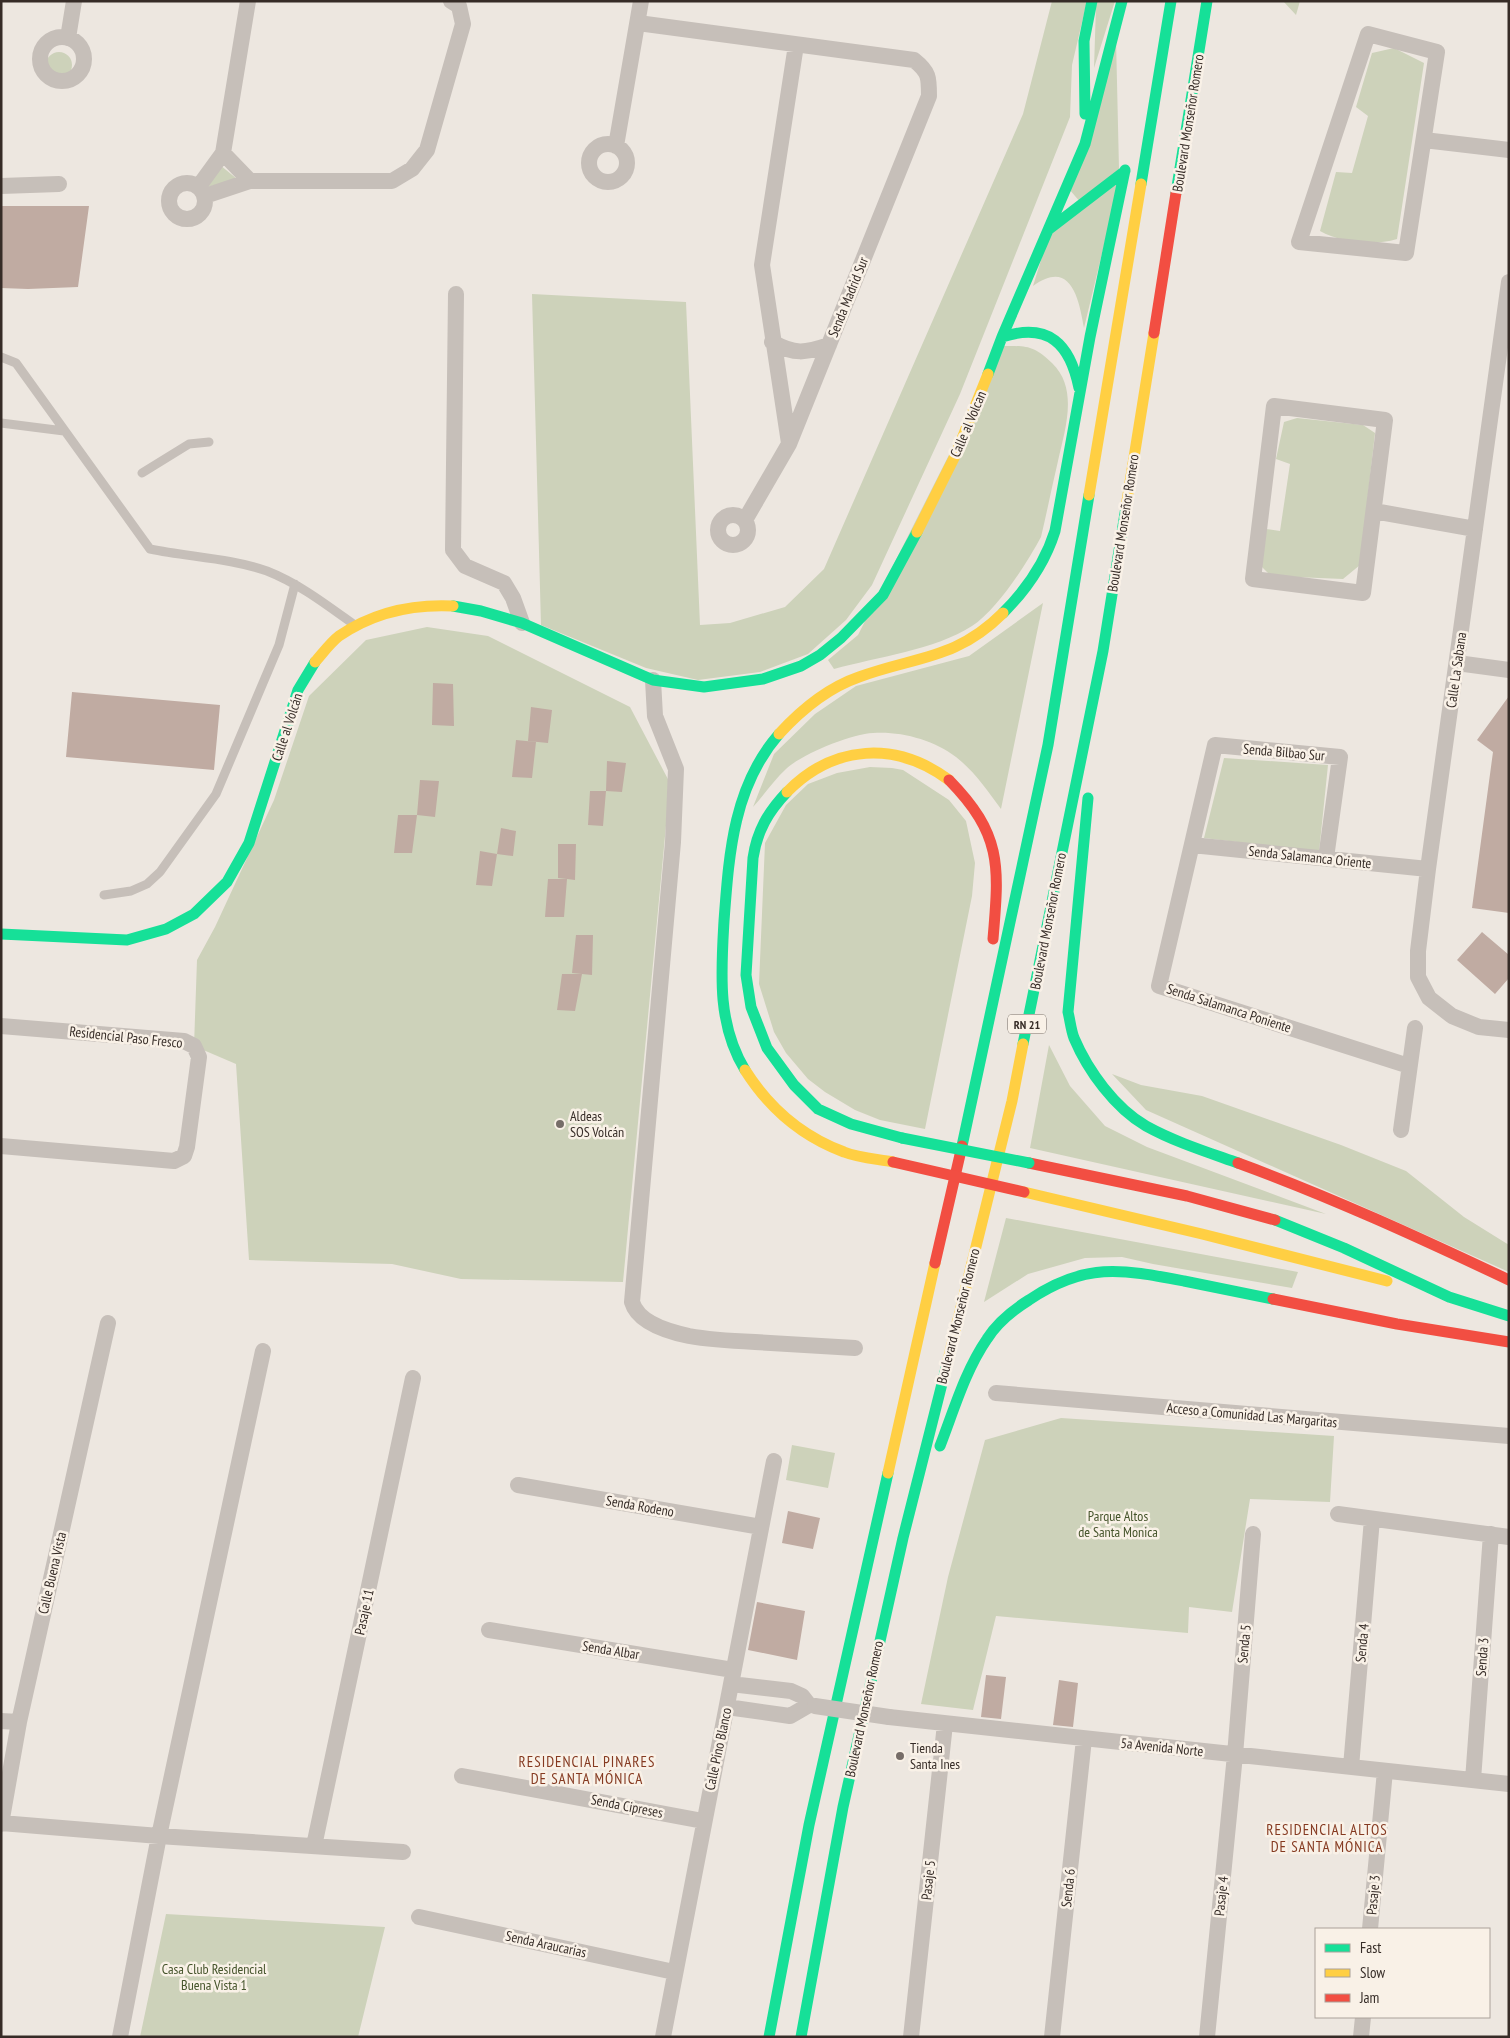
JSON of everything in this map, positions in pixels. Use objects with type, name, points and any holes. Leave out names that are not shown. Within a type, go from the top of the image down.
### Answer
[{"type":"main road","points":[[1085,144],[1084,41],[1092,1]]},
{"type":"main road","name":"Calle al Volcan","points":[[654,680],[704,687],[763,680],[801,666],[814,658],[857,624],[883,596],[898,571],[955,456],[1002,337],[1085,144],[1122,1]]},
{"type":"main road","points":[[1144,96],[1169,1]]},
{"type":"main road","name":"Boulevard Monseñor Romero","points":[[770,2037],[807,1835],[841,1677],[984,1049],[1048,745],[1169,1]]},
{"type":"main road","name":"Boulevard Monseñor Romero","points":[[801,2037],[843,1807],[903,1538],[1012,1101],[1102,650],[1207,1]]},
{"type":"main road","points":[[1048,230],[1081,206],[1126,166],[1080,392],[1058,521],[1043,560],[1018,597],[989,626],[960,646],[941,654],[857,677],[819,697],[796,715],[768,747],[747,783],[736,813],[727,866],[721,990],[726,1028],[735,1054],[745,1074],[770,1104],[806,1134],[844,1152],[1202,1234],[1449,1297],[1509,1316]]},
{"type":"main road","points":[[1066,189],[1068,200],[1072,204],[1081,206]]},
{"type":"main road","points":[[1002,337],[1025,330],[1048,336],[1058,342],[1072,360],[1080,392]]},
{"type":"main road","name":"Calle al Volcán","points":[[1,934],[127,940],[166,929],[194,914],[227,882],[249,843],[298,690],[312,665],[338,637],[356,626],[392,610],[440,604],[466,608],[522,623],[654,680]]},
{"type":"main road","points":[[1091,768],[1102,650]]},
{"type":"main road","points":[[984,1049],[998,874],[992,843],[975,809],[960,790],[939,772],[921,761],[902,754],[864,752],[845,756],[813,769],[796,781],[771,810],[756,838],[746,975],[747,990],[758,1030],[775,1064],[800,1092],[820,1110],[861,1129],[1225,1205],[1319,1236],[1449,1297]]},
{"type":"main road","points":[[1090,787],[1068,1012],[1074,1037],[1087,1063],[1106,1089],[1126,1110],[1145,1125],[1177,1141],[1301,1186],[1398,1228],[1509,1280]]},
{"type":"main road","points":[[903,1538],[970,1371],[990,1335],[1020,1306],[1058,1283],[1070,1278],[1107,1271],[1132,1271],[1397,1324],[1509,1342]]},
{"type":"street","points":[[68,38],[74,1]]},
{"type":"street","points":[[248,1],[223,153],[202,191],[250,181],[392,181],[412,169],[427,150],[463,24],[459,6],[452,1]]},
{"type":"street","points":[[616,146],[638,23],[640,1]]},
{"type":"street","points":[[638,23],[796,45],[762,265],[772,342],[789,444]]},
{"type":"street","points":[[1368,34],[1437,52],[1424,140],[1406,254],[1299,242],[1368,34]]},
{"type":"street","name":"Senda Madrid Sur","points":[[745,520],[789,444],[929,96],[929,78],[923,68],[914,60],[796,45]]},
{"type":"street","points":[[1424,140],[1509,150]]},
{"type":"street","points":[[223,153],[250,181]]},
{"type":"street","points":[[1,186],[59,184]]},
{"type":"street","name":"Calle La Sabana","points":[[1509,282],[1418,951],[1418,977],[1429,998],[1452,1016],[1479,1027],[1509,1030]]},
{"type":"street","points":[[456,294],[453,550],[465,566],[504,584],[513,598],[522,623]]},
{"type":"street","points":[[772,342],[792,352],[811,352],[829,345]]},
{"type":"street","points":[[1274,406],[1385,420],[1374,511],[1364,593],[1253,579],[1274,406]]},
{"type":"street","points":[[1374,511],[1475,529]]},
{"type":"street","points":[[1457,663],[1509,670]]},
{"type":"street","points":[[654,680],[655,716],[676,769],[672,852],[632,1302],[634,1309],[640,1316],[654,1324],[690,1336],[723,1340],[855,1348]]},
{"type":"street","name":"Senda Bilbao Sur","points":[[1192,845],[1215,745],[1340,757],[1326,858]]},
{"type":"street","name":"Senda Salamanca Oriente","points":[[1192,845],[1428,869]]},
{"type":"street","name":"Senda Salamanca Poniente","points":[[1192,845],[1159,986],[1409,1066]]},
{"type":"street","name":"Residencial Paso Fresco","points":[[1,1026],[184,1040],[194,1046],[199,1057],[187,1147],[184,1156],[174,1161],[1,1146]]},
{"type":"street","points":[[1401,1130],[1415,1028]]},
{"type":"street","name":"Calle Buena Vista","points":[[1,1823],[19,1722],[108,1322]]},
{"type":"street","points":[[120,2037],[159,1836],[263,1351]]},
{"type":"street","name":"Pasaje 11","points":[[314,1846],[413,1378]]},
{"type":"street","name":"Acceso a Comunidad Las Margaritas","points":[[996,1393],[1509,1436]]},
{"type":"street","name":"Calle Pino Blanco","points":[[663,2037],[703,1821],[774,1461]]},
{"type":"street","name":"Senda Rodeno","points":[[518,1485],[761,1527]]},
{"type":"street","points":[[1338,1514],[1509,1537]]},
{"type":"street","name":"Senda 4","points":[[1351,1767],[1372,1519]]},
{"type":"street","name":"Senda 5","points":[[1235,1755],[1253,1534]]},
{"type":"street","name":"Senda 3","points":[[1473,1780],[1491,1534]]},
{"type":"street","name":"Senda Albar","points":[[489,1630],[732,1677]]},
{"type":"street","name":"5a Avenida Norte","points":[[732,1677],[791,1691],[802,1696],[812,1705],[890,1717],[1509,1784]]},
{"type":"street","points":[[727,1707],[790,1716],[812,1705]]},
{"type":"street","points":[[1,1721],[19,1722]]},
{"type":"street","name":"Pasaje 5","points":[[911,2037],[945,1724]]},
{"type":"street","name":"Senda 6","points":[[1052,2037],[1084,1739]]},
{"type":"street","name":"Pasaje 4","points":[[1207,2037],[1235,1755]]},
{"type":"street","name":"Pasaje 3","points":[[1370,1928],[1385,1771]]},
{"type":"street","name":"Senda Cipreses","points":[[462,1776],[703,1821]]},
{"type":"street","points":[[1,1823],[159,1836],[403,1852]]},
{"type":"street","name":"Senda Araucarias","points":[[418,1918],[674,1972]]},
{"type":"street","points":[[1361,2037],[1362,2018]]},
{"type":"lane","points":[[1,358],[16,363],[150,549],[235,562],[266,571],[295,584],[356,626]]},
{"type":"lane","points":[[1,423],[64,430]]},
{"type":"lane","points":[[142,474],[189,444],[209,442]]},
{"type":"lane","points":[[104,895],[131,891],[147,884],[160,872],[216,794],[279,645],[295,584]]},
{"type":"green space","points":[[1052,1],[1087,1],[1072,65],[1070,117],[960,394],[872,585],[846,620],[808,654],[760,672],[698,680],[646,668],[541,625],[532,294],[686,302],[700,625],[730,623],[785,607],[824,569],[1023,114]]},
{"type":"green space","points":[[1097,1],[1115,1],[1094,68],[1096,6]]},
{"type":"green space","points":[[1283,1],[1300,1],[1296,15]]},
{"type":"green space","points":[[1116,39],[1119,169],[1081,203],[1069,189]]},
{"type":"green space","points":[[1394,48],[1424,63],[1397,239],[1368,243],[1348,241],[1320,231],[1336,172],[1352,173],[1368,116],[1356,107],[1372,53]]},
{"type":"green space","points":[[59,52],[68,56],[72,65],[68,74],[59,78],[50,74],[46,65],[50,56]]},
{"type":"green space","points":[[220,165],[237,179],[204,188]]},
{"type":"green space","points":[[1120,179],[1084,328],[1076,295],[1065,279],[1056,277],[1046,279],[1033,286],[1050,231]]},
{"type":"green space","points":[[1004,346],[1025,347],[1040,353],[1060,373],[1068,397],[1064,436],[1041,537],[1028,560],[1001,598],[982,619],[972,626],[941,641],[923,647],[834,669],[828,660],[858,635]]},
{"type":"green space","points":[[1297,418],[1363,425],[1375,433],[1360,565],[1343,579],[1271,576],[1259,564],[1266,529],[1280,531],[1290,464],[1276,459],[1284,422]]},
{"type":"green space","points":[[1043,603],[1001,809],[963,762],[947,751],[917,738],[884,733],[852,737],[803,757],[782,773],[753,807],[774,754],[815,714],[856,686],[969,656]]},
{"type":"green space","points":[[427,627],[488,636],[630,707],[670,783],[623,1282],[461,1279],[392,1264],[249,1260],[236,1064],[194,1046],[197,960],[215,927],[274,800],[309,696],[366,640]]},
{"type":"green space","points":[[1224,758],[1328,765],[1319,852],[1204,838]]},
{"type":"green space","points":[[870,767],[903,770],[949,800],[966,821],[975,863],[972,896],[925,1129],[880,1120],[855,1110],[808,1079],[786,1053],[774,1032],[759,984],[765,843],[786,805],[808,784],[837,773]]},
{"type":"green space","points":[[1049,1045],[1070,1086],[1105,1126],[1147,1147],[1326,1214],[1030,1148]]},
{"type":"green space","points":[[1112,1074],[1141,1085],[1202,1096],[1341,1145],[1406,1171],[1464,1217],[1509,1245],[1509,1272],[1146,1110]]},
{"type":"green space","points":[[1006,1218],[1298,1272],[1292,1288],[1122,1257],[1085,1258],[1028,1274],[984,1302]]},
{"type":"green space","name":"Parque Altos de Santa Monica","points":[[1061,1418],[1334,1436],[1330,1502],[1250,1499],[1232,1612],[1189,1607],[1188,1633],[996,1616],[973,1710],[921,1704],[948,1577],[985,1440]]},
{"type":"green space","points":[[792,1445],[835,1453],[828,1488],[786,1480]]},
{"type":"green space","name":"Casa Club Residencial Buena Vista 1","points":[[166,1914],[385,1927],[358,2037],[140,2037]]},
{"type":"building","points":[[1,206],[89,206],[78,287],[1,288]]},
{"type":"building","points":[[433,683],[453,684],[454,726],[432,725]]},
{"type":"building","points":[[72,692],[220,705],[214,770],[66,757]]},
{"type":"building","points":[[1509,696],[1509,913],[1472,908],[1493,752],[1477,740]]},
{"type":"building","points":[[531,707],[552,710],[548,743],[528,741]]},
{"type":"building","points":[[516,740],[536,742],[532,778],[512,777]]},
{"type":"building","points":[[607,761],[626,763],[622,792],[606,791]]},
{"type":"building","points":[[420,780],[439,781],[435,817],[417,815]]},
{"type":"building","points":[[590,791],[606,791],[603,826],[588,825]]},
{"type":"building","points":[[398,815],[417,815],[412,853],[394,853]]},
{"type":"building","points":[[501,828],[516,831],[513,856],[497,854]]},
{"type":"building","points":[[558,844],[576,844],[575,880],[558,878]]},
{"type":"building","points":[[480,851],[497,854],[492,886],[476,885]]},
{"type":"building","points":[[548,879],[567,879],[564,917],[545,917]]},
{"type":"building","points":[[1482,932],[1509,955],[1509,978],[1495,994],[1457,960]]},
{"type":"building","points":[[576,935],[593,935],[592,975],[572,973]]},
{"type":"building","points":[[562,974],[582,974],[575,1011],[557,1010]]},
{"type":"building","points":[[788,1511],[820,1518],[813,1549],[782,1543]]},
{"type":"building","points":[[757,1602],[805,1611],[797,1660],[748,1650]]},
{"type":"building","points":[[986,1675],[1006,1677],[1001,1719],[981,1717]]},
{"type":"building","points":[[1059,1680],[1078,1683],[1073,1727],[1053,1725]]},
{"type":"traffic: fast","points":[[1085,114],[1084,41],[1092,1]]},
{"type":"traffic: fast","points":[[988,374],[1085,144],[1122,1]]},
{"type":"traffic: fast","points":[[1141,184],[1171,1]]},
{"type":"traffic: fast","points":[[1176,193],[1207,1]]},
{"type":"traffic: fast","points":[[1003,613],[1020,595],[1034,575],[1046,554],[1055,531],[1090,337],[1125,170]]},
{"type":"traffic: fast","points":[[1048,230],[1125,171]]},
{"type":"traffic: fast","points":[[1002,337],[1033,332],[1055,340],[1070,359],[1079,388]]},
{"type":"traffic: fast","points":[[962,1146],[1048,745],[1089,495]]},
{"type":"traffic: fast","points":[[1023,1044],[1103,651],[1126,507]]},
{"type":"traffic: fast","points":[[453,606],[481,611],[522,623],[653,680],[704,687],[763,679],[801,666],[820,655],[841,638],[883,595],[917,532]]},
{"type":"traffic: fast","points":[[1,934],[127,940],[166,929],[194,914],[227,882],[249,843],[298,690],[315,662]]},
{"type":"traffic: fast","points":[[745,1070],[729,1035],[723,998],[723,940],[728,871],[731,846],[743,799],[752,776],[779,734]]},
{"type":"traffic: fast","points":[[787,792],[764,822],[757,839],[753,858],[746,975],[751,1007],[767,1048],[794,1085],[818,1109],[851,1124],[902,1138]]},
{"type":"traffic: fast","points":[[1088,798],[1068,1012],[1074,1038],[1087,1063],[1104,1088],[1113,1099],[1135,1118],[1168,1137],[1238,1163]]},
{"type":"traffic: fast","points":[[902,1138],[1029,1163]]},
{"type":"traffic: fast","points":[[1275,1220],[1344,1248],[1449,1297]]},
{"type":"traffic: fast","points":[[940,1446],[966,1377],[979,1351],[991,1333],[1006,1317],[1023,1304],[1068,1279],[1086,1274],[1122,1272],[1162,1277],[1273,1299]]},
{"type":"traffic: fast","points":[[1449,1297],[1509,1316]]},
{"type":"traffic: fast","points":[[801,2037],[843,1807],[903,1538],[947,1364]]},
{"type":"traffic: fast","points":[[769,2037],[809,1825],[888,1473]]},
{"type":"traffic: slow","points":[[1089,495],[1141,184]]},
{"type":"traffic: slow","points":[[1126,507],[1154,333]]},
{"type":"traffic: slow","points":[[917,532],[955,456],[988,374]]},
{"type":"traffic: slow","points":[[315,662],[339,636],[380,615],[423,606],[453,606]]},
{"type":"traffic: slow","points":[[779,734],[806,708],[836,687],[859,677],[935,655],[952,648],[969,640],[1003,613]]},
{"type":"traffic: slow","points":[[787,792],[805,776],[825,764],[845,757],[866,753],[887,754],[908,759],[929,767],[949,780]]},
{"type":"traffic: slow","points":[[947,1364],[1012,1101],[1023,1044]]},
{"type":"traffic: slow","points":[[745,1070],[765,1097],[787,1119],[814,1138],[850,1154],[893,1162]]},
{"type":"traffic: slow","points":[[1024,1192],[1202,1234],[1387,1281]]},
{"type":"traffic: slow","points":[[888,1473],[935,1263]]},
{"type":"traffic: jam","points":[[1154,333],[1176,193]]},
{"type":"traffic: jam","points":[[949,780],[980,818],[994,853],[996,892],[993,939]]},
{"type":"traffic: jam","points":[[935,1263],[962,1146]]},
{"type":"traffic: jam","points":[[893,1162],[1024,1192]]},
{"type":"traffic: jam","points":[[1029,1163],[1187,1196],[1275,1220]]},
{"type":"traffic: jam","points":[[1238,1163],[1375,1218],[1509,1280]]},
{"type":"traffic: jam","points":[[1273,1299],[1397,1324],[1509,1342]]},
{"type":"place","name":"Aldeas SOS Volcán","points":[[560,1124]]},
{"type":"place","name":"Tienda Santa Ines","points":[[900,1756]]},
{"type":"district","name":"RESIDENCIAL PINARES DE SANTA MÓNICA","points":[[587,1770]]},
{"type":"district","name":"RESIDENCIAL ALTOS DE SANTA MÓNICA","points":[[1327,1838]]}]
